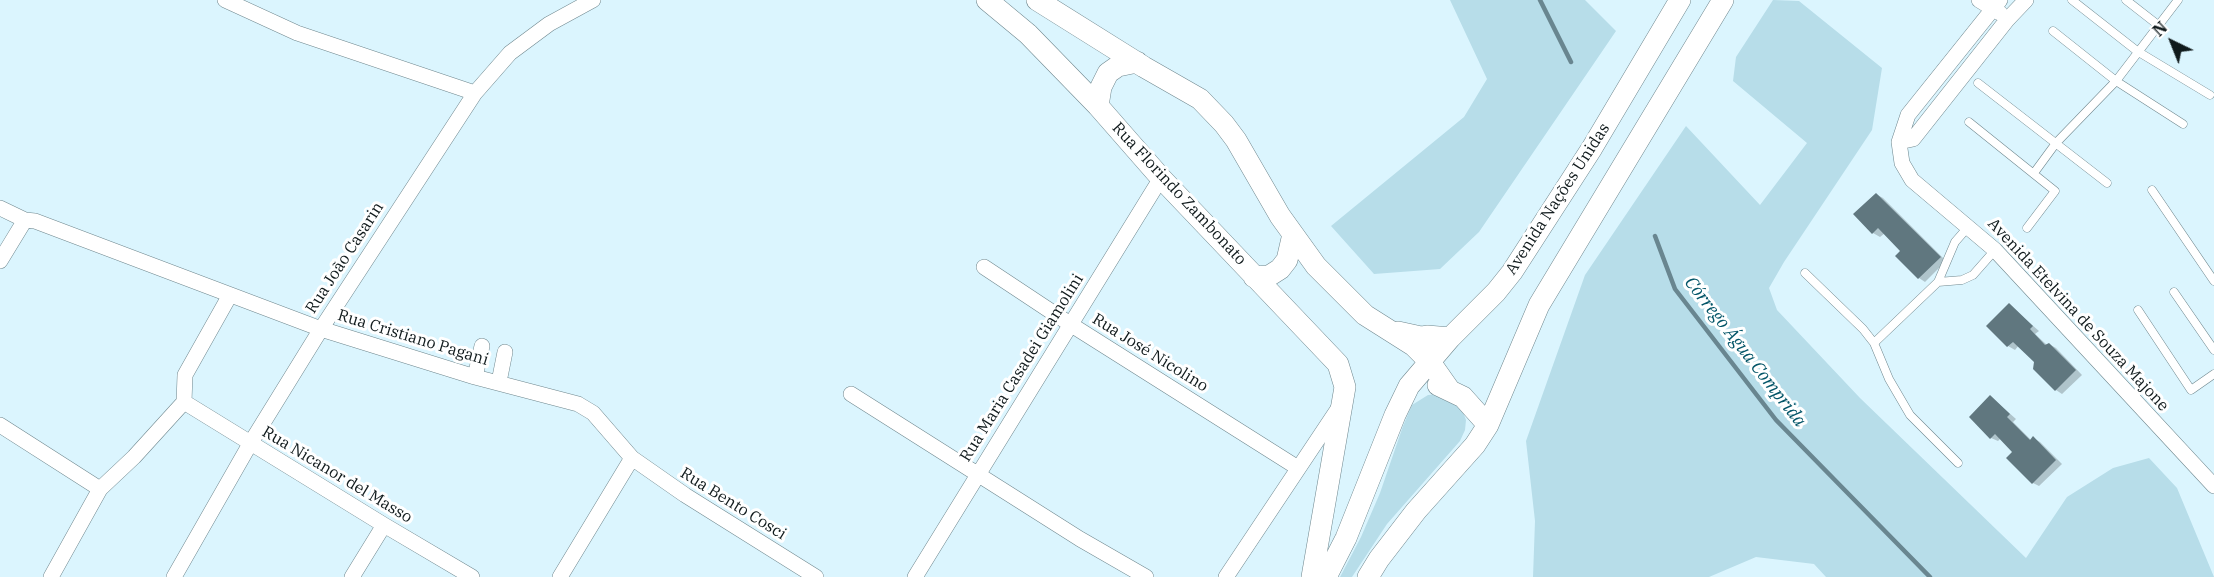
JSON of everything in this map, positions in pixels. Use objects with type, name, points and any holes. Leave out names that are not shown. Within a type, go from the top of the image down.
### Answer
[{"type":"main road","name":"Rua Florindo Zambonato","points":[[987,0],[1028,34],[1098,106],[1161,178],[1338,364],[1345,387],[1312,577]]},
{"type":"main road","points":[[1037,0],[1200,99],[1236,140],[1280,216],[1316,266],[1365,315],[1414,346],[1430,362],[1449,389]]},
{"type":"main road","name":"Avenida Nações Unidas","points":[[1326,577],[1346,538],[1395,415],[1409,386],[1450,338],[1496,292],[1518,264],[1592,148],[1680,0]]},
{"type":"main road","points":[[1373,571],[1416,511],[1475,445],[1488,425],[1539,305],[1723,0]]},
{"type":"main road","points":[[1098,106],[1101,87],[1108,73],[1118,66],[1137,62]]},
{"type":"main road","points":[[1254,277],[1269,276],[1280,269],[1287,260],[1293,234]]},
{"type":"main road","points":[[1365,315],[1395,331],[1421,337],[1450,338]]},
{"type":"main road","points":[[1409,386],[1430,383],[1449,389],[1463,397],[1488,425]]},
{"type":"street","points":[[225,0],[297,33],[475,93]]},
{"type":"street","name":"Rua João Casarin","points":[[174,577],[250,444],[321,329],[475,93],[510,53],[549,24],[593,0]]},
{"type":"street","points":[[1979,0],[1997,4],[2007,20]]},
{"type":"street","points":[[1899,142],[1913,139],[2007,20],[2026,0]]},
{"type":"street","points":[[1899,142],[1908,115],[1997,4]]},
{"type":"street","name":"Avenida Etelvina de Souza Majone","points":[[1899,142],[1902,163],[1912,180],[1995,250],[2214,486]]},
{"type":"street","name":"Rua Maria Casadei Giamolini","points":[[915,577],[1161,178]]},
{"type":"street","name":"Rua Cristiano Pagani","points":[[0,208],[25,220],[35,221],[321,329],[475,377],[578,404],[593,412],[632,458]]},
{"type":"street","points":[[0,261],[25,220]]},
{"type":"street","name":"Rua José Nicolino","points":[[984,267],[1298,468]]},
{"type":"street","points":[[51,577],[100,489],[134,457],[184,402],[184,375],[230,295]]},
{"type":"street","points":[[475,377],[482,346]]},
{"type":"street","points":[[499,382],[505,352]]},
{"type":"street","points":[[851,394],[1080,539],[1146,577]]},
{"type":"street","name":"Rua Nicanor del Masso","points":[[184,402],[472,577]]},
{"type":"street","points":[[1226,577],[1341,403]]},
{"type":"street","points":[[0,425],[100,489]]},
{"type":"street","points":[[560,577],[632,458]]},
{"type":"street","name":"Rua Bento Cosci","points":[[632,458],[685,495],[816,577]]},
{"type":"street","points":[[352,577],[384,525]]},
{"type":"lane","points":[[2072,0],[2137,51],[2210,95]]},
{"type":"lane","points":[[2126,0],[2158,25]]},
{"type":"lane","points":[[2034,173],[2056,142],[2116,81],[2178,0]]},
{"type":"lane","points":[[2053,31],[2116,81],[2183,124]]},
{"type":"lane","points":[[1978,83],[2108,183]]},
{"type":"lane","points":[[1969,122],[2055,191],[2027,228]]},
{"type":"lane","points":[[2152,190],[2214,281]]},
{"type":"lane","points":[[1874,343],[1938,282],[1955,242],[1969,226]]},
{"type":"lane","points":[[1938,282],[1962,280],[1973,275],[1995,250]]},
{"type":"lane","points":[[1805,273],[1863,329],[1874,343],[1889,379],[1910,415],[1958,463]]},
{"type":"lane","points":[[2174,292],[2214,350]]},
{"type":"lane","points":[[2138,309],[2191,390],[2214,374]]},
{"type":"shaded area","points":[[1450,0],[1585,0],[1616,31],[1479,232],[1440,269],[1374,274],[1331,226],[1464,117],[1487,79]]},
{"type":"shaded area","points":[[1773,0],[1799,1],[1882,68],[1872,130],[1769,288],[1777,310],[1860,398],[2026,558],[2067,497],[2113,468],[2149,458],[2177,488],[2214,577],[1826,577],[1814,564],[1756,557],[1709,577],[1533,577],[1535,521],[1526,441],[1585,275],[1686,126],[1760,205],[1807,143],[1733,81],[1736,57]]},
{"type":"shaded area","points":[[1439,394],[1457,405],[1463,412],[1466,420],[1465,430],[1460,441],[1387,524],[1352,577],[1340,577],[1380,493],[1412,405],[1428,395]]},
{"type":"building","points":[[1876,193],[1941,257],[1918,279],[1895,256],[1900,251],[1878,228],[1872,234],[1853,214]]},
{"type":"building","points":[[2009,303],[2033,326],[2030,329],[2045,345],[2049,343],[2076,370],[2055,391],[2033,369],[2034,362],[2013,342],[2007,347],[1986,326]]},
{"type":"building","points":[[1990,395],[2010,414],[2007,417],[2030,440],[2033,436],[2056,460],[2032,484],[2006,458],[2012,452],[1995,434],[1990,439],[1969,417]]},
{"type":"waterway","name":"Córrego Água Comprida","points":[[1540,0],[1571,62]]},
{"type":"waterway","name":"Córrego Água Comprida","points":[[1655,236],[1675,289],[1776,420],[1930,577]]}]
